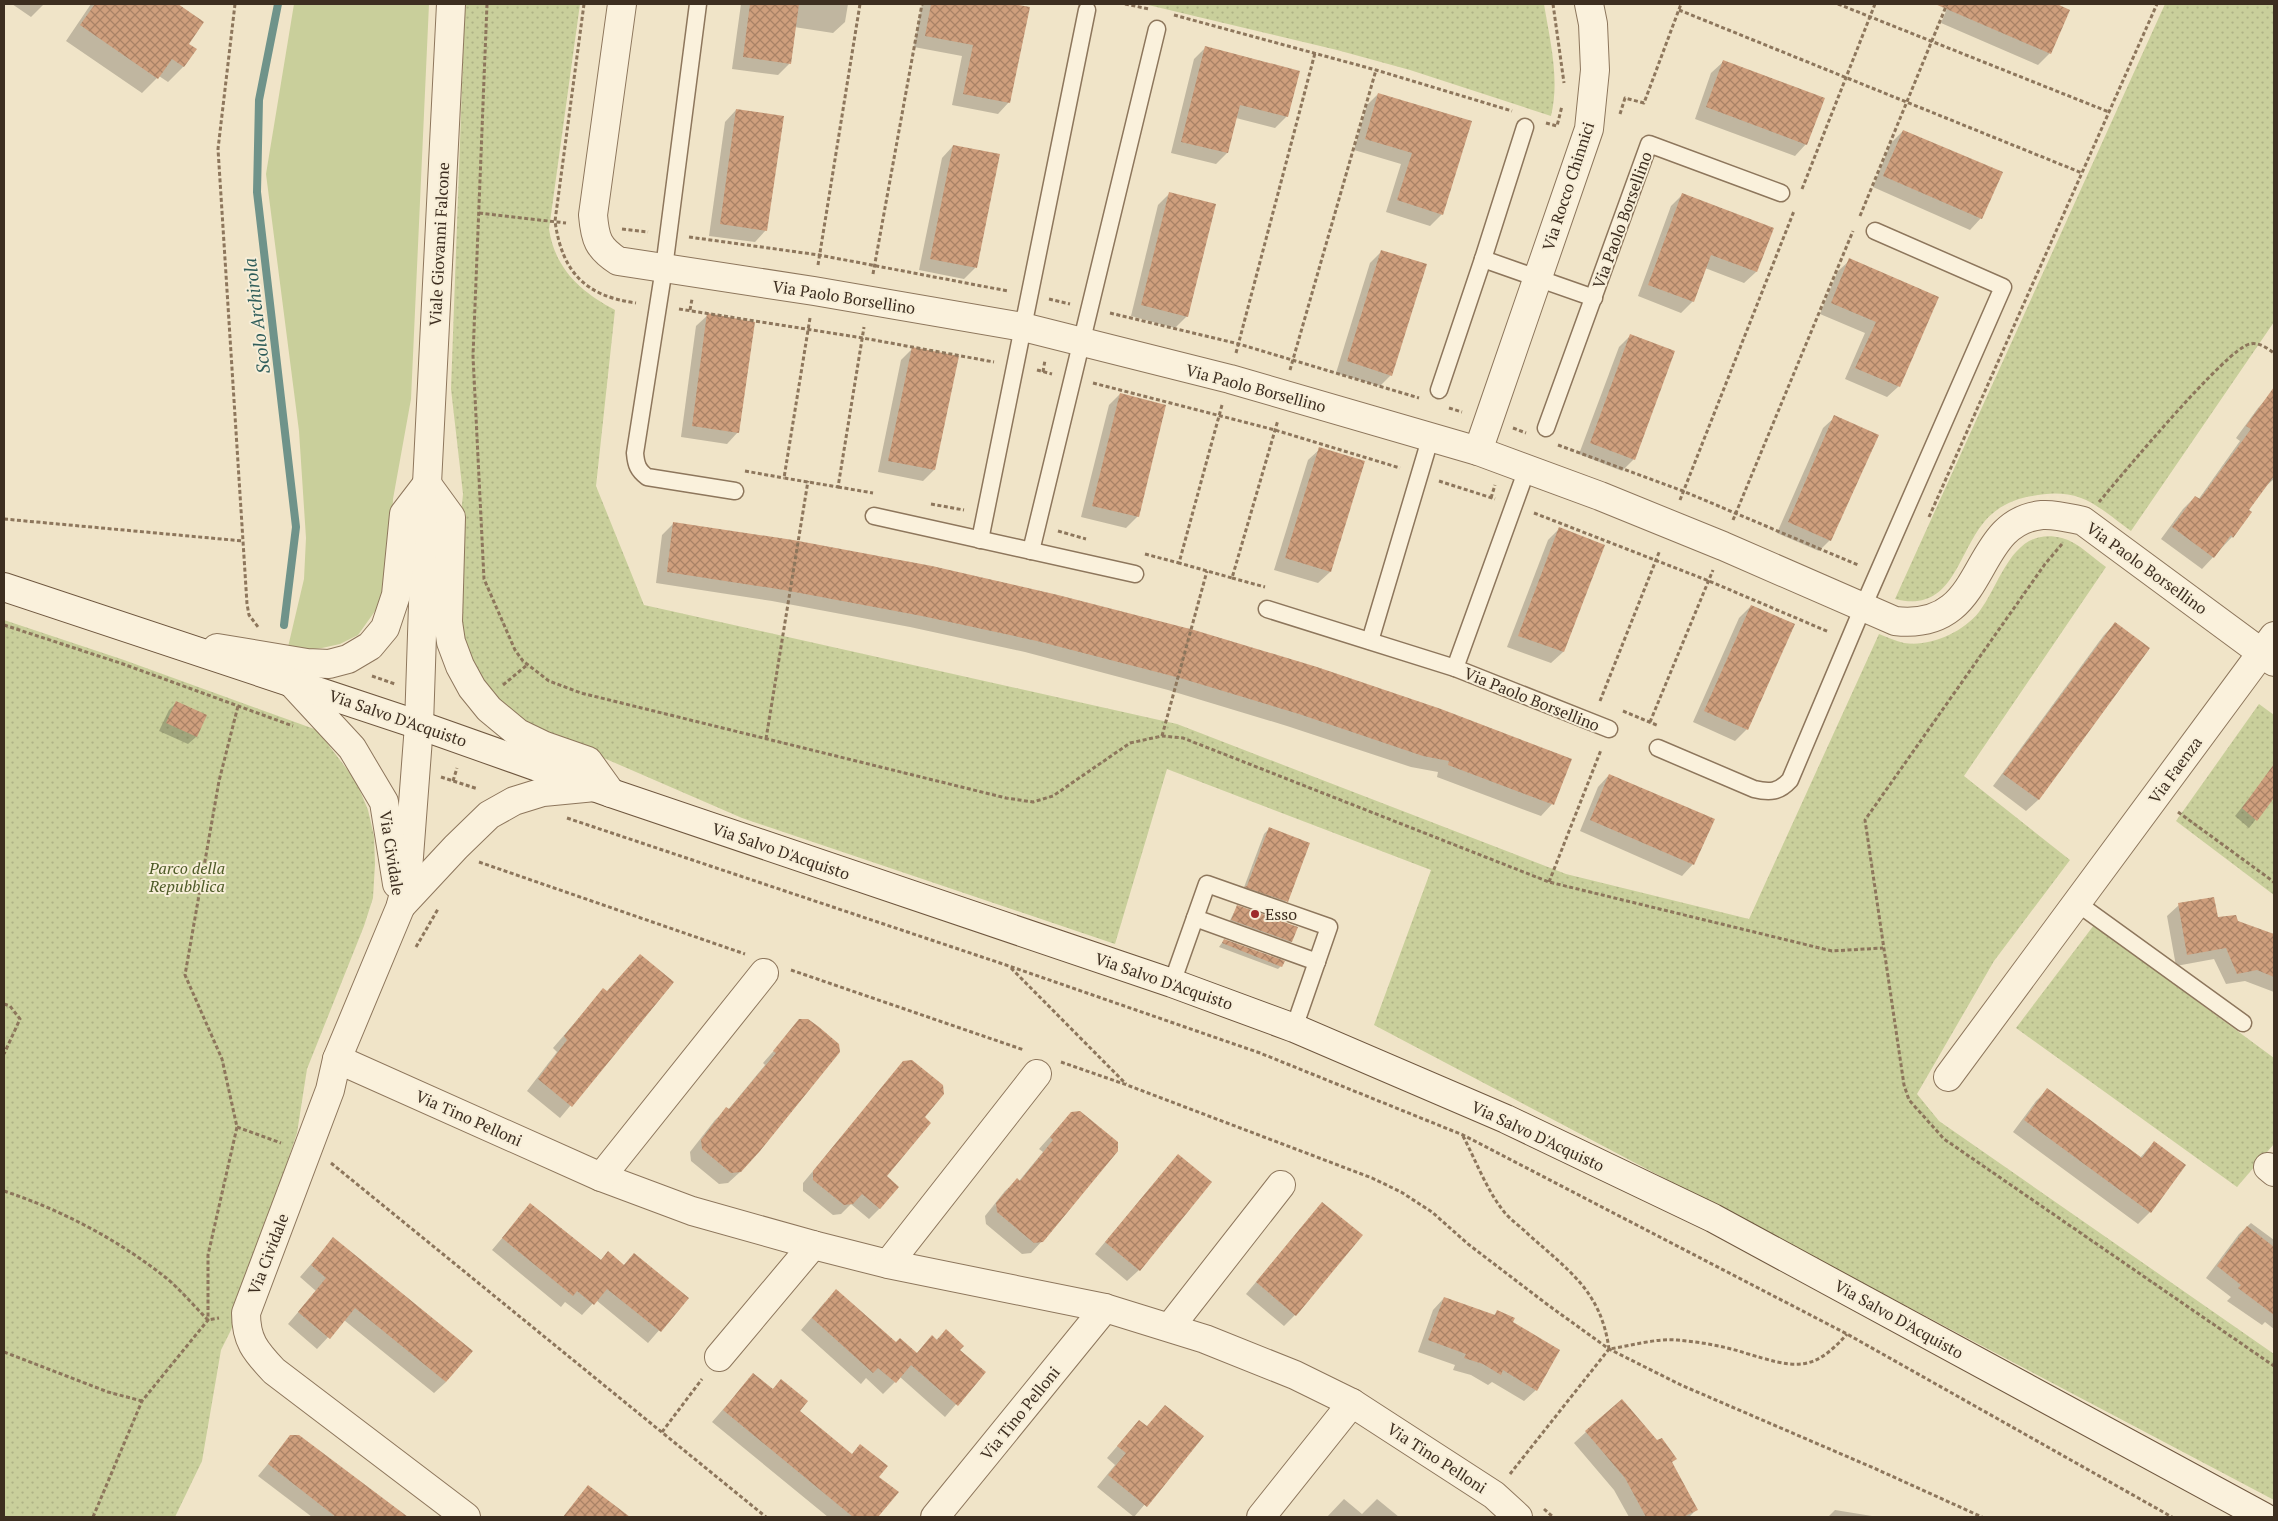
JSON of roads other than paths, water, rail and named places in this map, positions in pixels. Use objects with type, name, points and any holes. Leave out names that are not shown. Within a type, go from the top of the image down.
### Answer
[{"type":"street","name":"Viale Giovanni Falcone","points":[[419,725],[427,484],[451,4]]},
{"type":"street","name":"Via Paolo Borsellino","points":[[622,4],[593,215],[598,243],[605,252],[618,261],[869,300],[1023,328],[1230,379],[1478,451],[1670,524],[1895,621],[1909,623],[1941,616],[1954,607],[1962,597],[2007,529],[2022,520],[2041,515],[2059,515],[2083,521],[2270,650]]},
{"type":"street","name":"Via Rocco Chinnici","points":[[1478,451],[1589,129],[1595,70],[1593,24],[1589,4]]},
{"type":"street","points":[[146,634],[249,655],[307,664],[329,664],[344,660],[370,646],[385,628],[396,595],[404,514],[427,484],[451,517],[448,622],[451,642],[460,666],[472,688],[489,709],[518,733],[545,746],[588,762],[603,790]]},
{"type":"street","name":"Via Salvo D'Acquisto","points":[[4,587],[419,725],[603,790],[1172,983],[1294,1028],[1506,1119],[1713,1218],[2264,1517]]},
{"type":"street","name":"Via Faenza","points":[[1948,1077],[2156,796],[2270,650]]},
{"type":"street","name":"Via Cividale","points":[[290,681],[352,748],[384,802],[400,908]]},
{"type":"street","name":"Via Cividale","points":[[419,725],[407,883],[400,908],[337,1059],[330,1090],[246,1313],[246,1330],[253,1346],[274,1370],[466,1517]]},
{"type":"street","name":"Via Cividale","points":[[400,908],[456,847],[489,815],[514,801],[542,792],[603,790]]},
{"type":"street","points":[[601,1177],[767,966]]},
{"type":"street","name":"Via Tino Pelloni","points":[[337,1059],[601,1177],[692,1211],[888,1264],[1105,1308],[1170,1327],[1295,1376],[1352,1403],[1494,1495],[1518,1517]]},
{"type":"street","points":[[888,1264],[1040,1062]]},
{"type":"street","points":[[1170,1327],[1281,1185]]},
{"type":"street","points":[[719,1357],[813,1245]]},
{"type":"street","name":"Via Tino Pelloni","points":[[935,1517],[1105,1308]]},
{"type":"street","points":[[1260,1517],[1352,1403]]},
{"type":"lane","points":[[698,4],[664,268],[635,453],[636,465],[647,478],[735,491]]},
{"type":"lane","points":[[980,540],[1087,10]]},
{"type":"lane","points":[[1031,551],[1157,29]]},
{"type":"lane","points":[[1439,390],[1528,120]]},
{"type":"lane","name":"Via Paolo Borsellino","points":[[1546,428],[1649,144],[1781,192]]},
{"type":"lane","points":[[1658,748],[1754,789],[1766,792],[1776,791],[1790,780],[1863,607],[2003,287],[1875,231]]},
{"type":"lane","points":[[1482,259],[1594,298]]},
{"type":"lane","points":[[1370,641],[1431,436]]},
{"type":"lane","name":"Via Paolo Borsellino","points":[[1455,668],[1527,469]]},
{"type":"lane","points":[[874,516],[1135,574]]},
{"type":"lane","name":"Via Paolo Borsellino","points":[[1267,609],[1455,668],[1610,730]]},
{"type":"lane","points":[[1172,983],[1207,884],[1320,924],[1329,928],[1294,1028]]},
{"type":"lane","points":[[2077,903],[2244,1023]]},
{"type":"lane","points":[[1195,918],[1317,962]]},
{"type":"waterway","name":"Scolo Archirola","points":[[278,4],[259,100],[257,192],[296,527],[284,625]]},
{"type":"place","name":"Esso","points":[[1255,914]]},
{"type":"park label","name":"Parco della Repubblica","points":[[187,877]]}]
